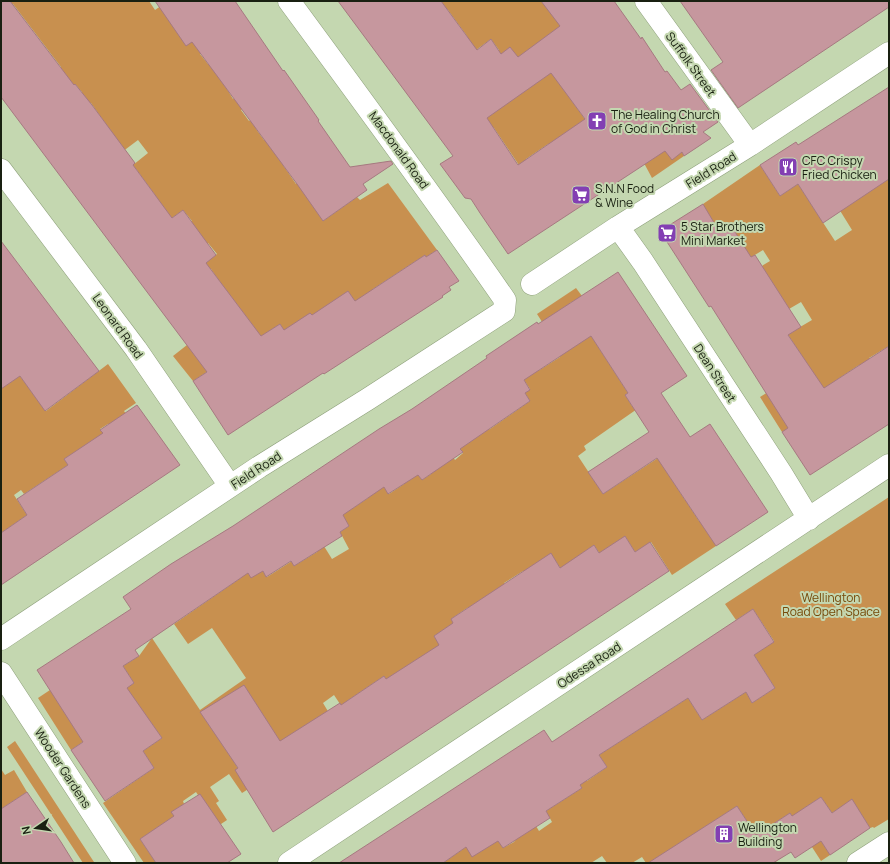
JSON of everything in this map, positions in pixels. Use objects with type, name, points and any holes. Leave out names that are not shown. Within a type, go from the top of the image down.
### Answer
[{"type":"street","name":"Macdonald Road","points":[[289,1],[416,173],[505,300]]},
{"type":"street","name":"Suffolk Street","points":[[646,1],[750,146]]},
{"type":"street","name":"Field Road","points":[[532,284],[618,227],[750,146],[889,53]]},
{"type":"street","name":"Leonard Road","points":[[1,170],[136,349],[230,486]]},
{"type":"street","name":"Dean Street","points":[[618,227],[643,262],[781,473],[809,520]]},
{"type":"street","name":"Field Road","points":[[1,639],[230,486],[504,311],[505,300]]},
{"type":"street","name":"Odessa Road","points":[[289,863],[809,520],[889,465]]},
{"type":"street","name":"Wooder Gardens","points":[[1,673],[125,863]]},
{"type":"street","points":[[858,863],[889,843]]},
{"type":"green space","points":[[1,1],[149,1],[155,10],[168,1],[210,29],[230,31],[200,54],[208,64],[217,57],[236,83],[227,89],[233,99],[242,93],[250,103],[241,110],[249,121],[293,89],[299,98],[256,129],[264,140],[273,132],[292,158],[283,165],[296,184],[309,176],[323,221],[357,197],[360,200],[388,183],[437,250],[426,257],[425,255],[373,289],[393,319],[357,305],[348,291],[297,351],[280,324],[193,381],[173,356],[187,345],[223,287],[211,269],[208,271],[203,265],[217,254],[208,243],[187,259],[155,248],[192,221],[183,210],[172,218],[148,211],[108,239],[133,221],[128,214],[155,195],[136,169],[129,174],[133,165],[148,153],[138,140],[122,152],[107,126],[91,103],[81,111],[55,111],[82,92],[75,84],[62,93],[61,67],[13,4],[3,11]]},
{"type":"green space","points":[[425,1],[541,1],[656,134],[672,159],[682,152],[684,156],[652,178],[645,165],[592,86],[572,101],[601,142],[548,144],[526,159],[541,181],[533,186],[494,128],[475,141],[474,68],[499,50],[491,39],[450,69],[467,36],[448,10]]},
{"type":"green space","points":[[760,165],[780,196],[798,184],[835,241],[852,230],[831,196],[889,179],[889,346],[869,358],[876,370],[866,376],[859,365],[835,381],[852,408],[793,425],[782,432],[760,397],[796,375],[805,361],[787,333],[812,320],[801,302],[789,309],[747,275],[770,261],[763,250],[745,261],[715,234],[703,204]]},
{"type":"green space","points":[[576,288],[582,296],[570,303],[628,393],[625,395],[632,406],[650,400],[584,446],[586,450],[578,456],[603,494],[658,458],[685,500],[709,490],[688,504],[699,521],[721,507],[716,546],[672,575],[651,542],[635,552],[625,536],[608,566],[594,545],[580,555],[573,587],[551,554],[547,607],[523,571],[504,583],[511,594],[467,608],[451,619],[467,645],[451,625],[434,636],[441,647],[404,706],[384,676],[347,701],[360,734],[334,695],[323,703],[329,713],[302,746],[251,750],[234,762],[250,788],[242,793],[229,774],[210,787],[219,801],[216,803],[227,820],[218,826],[196,792],[183,801],[184,804],[172,812],[192,844],[163,824],[140,839],[156,863],[144,863],[103,803],[154,768],[143,751],[162,738],[151,723],[122,715],[71,750],[38,698],[50,690],[115,695],[134,683],[123,666],[139,656],[152,638],[200,710],[246,678],[212,628],[188,644],[174,624],[242,577],[236,567],[263,571],[267,577],[292,561],[294,566],[317,552],[300,523],[307,519],[332,559],[349,549],[340,532],[349,526],[334,502],[353,508],[368,498],[375,474],[389,494],[404,484],[394,470],[409,461],[422,480],[431,474],[428,469],[437,433],[455,460],[463,453],[455,440],[490,429],[530,401],[525,393],[530,389],[520,374],[533,365],[538,371],[560,357],[543,330],[546,328],[537,314]]},
{"type":"green space","points":[[108,364],[136,403],[124,411],[132,423],[108,424],[100,429],[104,434],[64,459],[68,465],[24,494],[21,490],[14,495],[27,515],[1,533],[1,371],[20,376],[46,411]]},
{"type":"green space","name":"Wellington Road Open Space","points":[[889,497],[889,819],[874,828],[870,828],[852,800],[832,813],[821,797],[803,809],[830,855],[821,861],[790,813],[773,824],[789,852],[774,863],[737,806],[650,863],[646,863],[642,857],[632,863],[607,863],[602,856],[591,863],[443,863],[466,847],[481,815],[503,848],[514,842],[531,818],[539,831],[552,822],[546,811],[582,788],[554,744],[560,740],[587,781],[607,767],[599,755],[688,698],[702,720],[746,692],[752,703],[775,688],[754,655],[774,641],[753,609],[736,620],[725,604]]},
{"type":"green space","points":[[15,741],[94,862],[83,863],[7,747]]},
{"type":"green space","points":[[1,769],[5,775],[14,770],[27,792],[1,809]]},
{"type":"building","points":[[1,1],[10,1],[74,85],[75,84],[92,105],[135,163],[133,165],[172,218],[183,210],[216,255],[206,263],[261,336],[280,324],[284,330],[310,313],[312,315],[348,291],[355,301],[425,255],[426,257],[437,250],[459,281],[449,287],[451,290],[442,296],[443,297],[228,435],[193,381],[207,372],[1,97]]},
{"type":"building","points":[[155,1],[235,1],[319,120],[318,121],[350,167],[391,161],[393,164],[363,184],[367,190],[323,221],[192,42],[186,46]]},
{"type":"building","points":[[338,1],[441,1],[477,50],[491,39],[501,54],[510,47],[518,57],[560,26],[541,1],[614,1],[641,39],[642,37],[665,72],[667,71],[681,90],[690,84],[718,122],[703,132],[711,138],[684,156],[682,152],[672,160],[665,151],[508,254],[471,199],[465,198],[440,164],[453,156]],"holes":[[[551,73],[585,119],[518,165],[487,118]]]},
{"type":"building","points":[[680,1],[889,1],[889,7],[738,108],[711,70],[723,62]]},
{"type":"building","points":[[889,87],[889,179],[823,223],[798,184],[780,196],[760,165],[796,142],[798,145]]},
{"type":"building","points":[[703,204],[719,231],[730,224],[751,257],[755,255],[801,327],[788,335],[824,388],[889,346],[889,424],[810,475],[782,432],[788,428],[711,306],[709,307],[660,231]]},
{"type":"building","points":[[1,241],[99,371],[45,411],[20,376],[1,389]]},
{"type":"building","points":[[618,272],[687,376],[661,393],[690,437],[710,424],[768,512],[716,546],[657,458],[603,494],[588,472],[649,432],[625,395],[628,393],[591,336],[524,380],[530,390],[525,393],[530,401],[460,449],[463,452],[422,480],[418,475],[388,494],[384,487],[343,515],[349,526],[340,532],[342,536],[294,566],[291,561],[266,577],[263,571],[251,578],[248,573],[135,650],[139,656],[123,666],[134,683],[127,688],[162,738],[143,751],[154,768],[105,801],[71,750],[83,742],[37,670],[131,609],[123,597],[171,564],[233,526],[379,429],[412,409],[487,358],[486,356],[537,322],[538,324]]},
{"type":"building","points":[[137,405],[180,465],[1,585],[1,533],[27,515],[17,499],[68,465],[64,459],[103,433],[100,430]]},
{"type":"building","points":[[625,536],[635,552],[650,542],[669,571],[273,832],[235,770],[238,768],[200,712],[244,685],[280,741],[340,703],[341,705],[384,676],[386,679],[439,645],[434,636],[453,623],[451,619],[551,553],[560,568],[594,545],[599,553]]},
{"type":"building","points":[[753,609],[774,642],[754,655],[775,688],[752,703],[746,692],[702,720],[688,698],[599,755],[607,767],[580,785],[582,788],[546,811],[550,818],[503,848],[498,841],[472,857],[466,847],[443,863],[339,863],[544,730],[552,742]]},
{"type":"building","points":[[27,792],[74,863],[1,863],[1,809]]},
{"type":"building","points":[[200,794],[241,854],[227,863],[156,863],[140,839],[174,816],[171,812]]},
{"type":"building","points":[[821,797],[832,813],[852,799],[870,828],[830,855],[821,841],[795,858],[791,852],[773,863],[648,863],[737,806],[756,835],[790,813],[792,816]]},
{"type":"place","name":"The Healing Church of God in Christ","points":[[597,121]]},
{"type":"place","name":"CFC Crispy Fried Chicken","points":[[788,167]]},
{"type":"place","name":"S.N.N Food & Wine","points":[[581,195]]},
{"type":"place","name":"5 Star Brothers Mini Market","points":[[667,233]]},
{"type":"place","name":"Wellington Building","points":[[724,834]]}]
